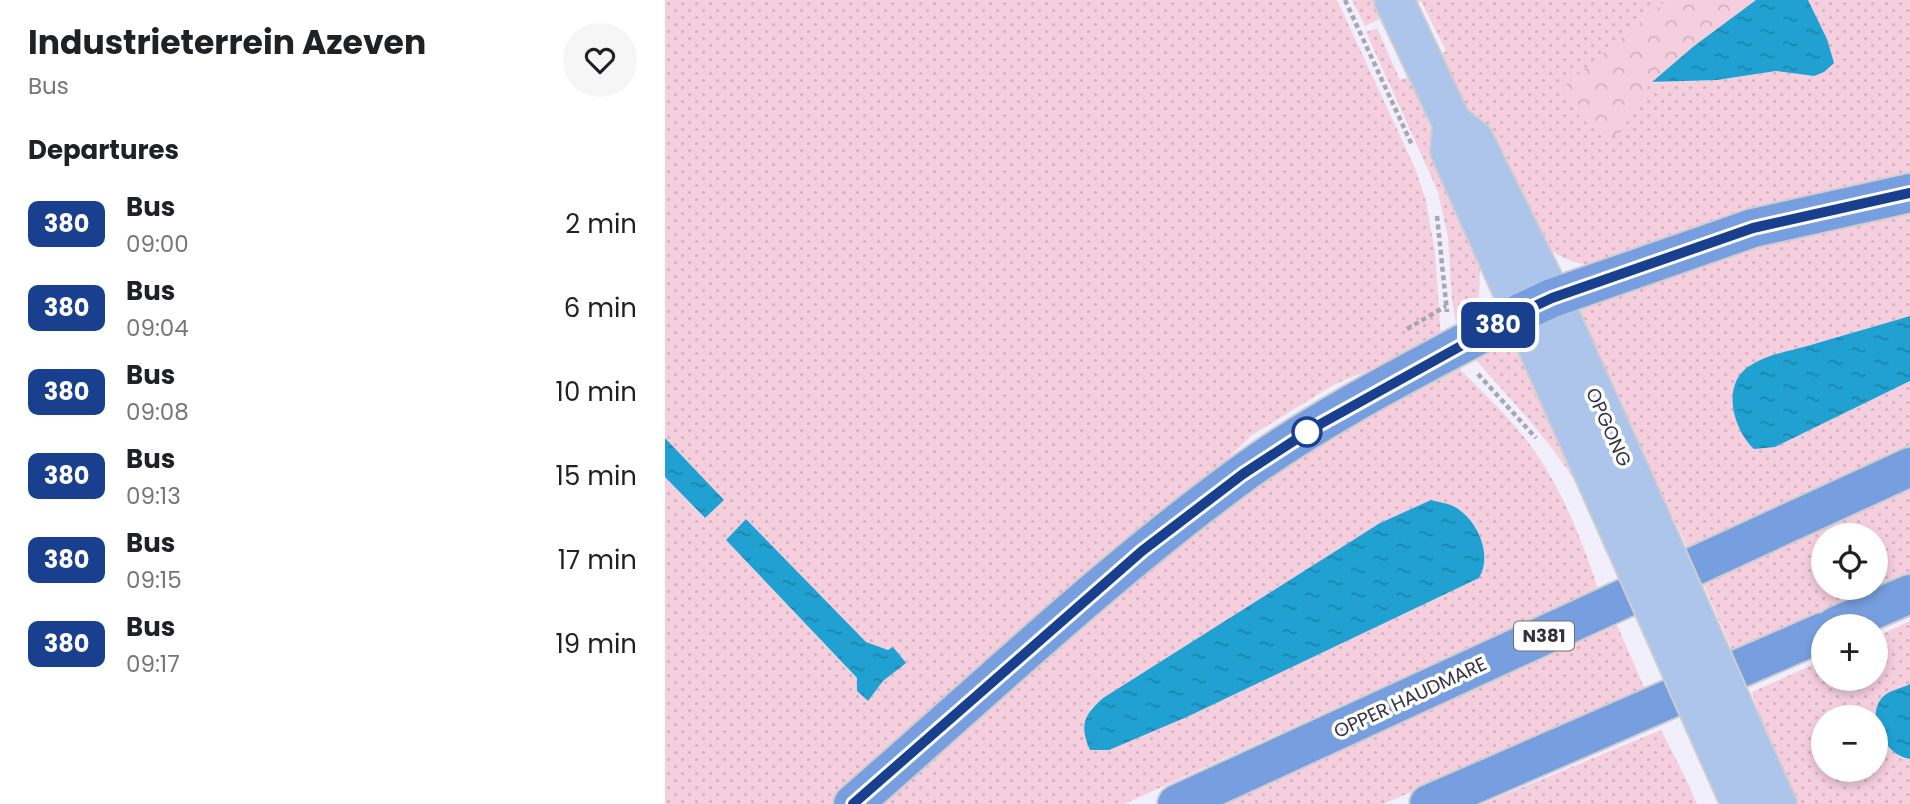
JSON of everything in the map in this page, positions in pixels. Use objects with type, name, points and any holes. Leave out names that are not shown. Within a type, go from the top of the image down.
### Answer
[{"type":"highway","points":[[853,804],[1142,551],[1243,474],[1315,427],[1537,305],[1753,228],[1910,192]]},
{"type":"highway","name":"OPPER HAUDMARE","points":[[1177,804],[1910,467]]},
{"type":"highway","points":[[1864,614],[1910,594]]},
{"type":"highway","points":[[1429,804],[1811,637]]},
{"type":"main road","name":"OPGONG","points":[[1394,0],[1452,123],[1474,140],[1537,305],[1734,749]]},
{"type":"main road","points":[[1734,749],[1741,804]]},
{"type":"main road","points":[[1734,749],[1777,804]]},
{"type":"path","points":[[1345,0],[1416,153]]},
{"type":"path","points":[[1436,207],[1447,317],[1457,347],[1462,358],[1544,446]]},
{"type":"green space","points":[[665,0],[1337,0],[1415,168],[1426,201],[1435,252],[1441,336],[1419,350],[1335,384],[1252,435],[1187,498],[836,804],[665,804],[665,477],[704,518],[724,500],[665,438]],"holes":[[[746,519],[866,642],[888,650],[906,662],[883,681],[868,701],[857,691],[857,679],[726,540]]]},
{"type":"green space","points":[[1352,0],[1373,0],[1382,18],[1365,26]]},
{"type":"green space","points":[[1412,0],[1667,0],[1564,87],[1717,80],[1776,71],[1814,76],[1827,39],[1808,0],[1910,0],[1910,183],[1591,265],[1570,260],[1548,247],[1526,226],[1440,55],[1446,51],[1421,1],[1414,4]]},
{"type":"green space","points":[[1667,0],[1756,0],[1694,46],[1649,85],[1619,135],[1601,135],[1580,117],[1563,87]]},
{"type":"green space","points":[[1377,28],[1400,80],[1408,77],[1481,241],[1479,299],[1471,316],[1460,326],[1459,322],[1456,322],[1452,301],[1448,237],[1438,192],[1366,32]]},
{"type":"green space","points":[[1910,206],[1910,316],[1778,354],[1750,365],[1775,447],[1910,381],[1910,445],[1687,547],[1578,317],[1584,304],[1754,241]]},
{"type":"green space","points":[[1508,342],[1519,342],[1589,504],[1550,446],[1474,358]]},
{"type":"green space","points":[[1453,362],[1517,429],[1536,453],[1572,519],[1598,589],[1124,804],[868,804],[1254,480]],"holes":[[[1431,500],[1450,505],[1462,512],[1476,528],[1484,548],[1483,569],[1479,578],[1189,716],[1089,710],[1103,698],[1380,523]]]},
{"type":"green space","points":[[1910,486],[1910,573],[1888,583],[1888,523],[1831,523]]},
{"type":"green space","points":[[1811,532],[1811,600],[1850,600],[1818,614],[1811,614],[1811,617],[1733,652],[1703,583]]},
{"type":"green space","points":[[1910,621],[1910,684],[1884,696],[1886,705],[1811,705],[1811,782],[1888,782],[1888,712],[1900,758],[1910,759],[1910,804],[1798,804],[1761,720],[1752,692],[1811,665],[1811,691],[1888,691],[1888,631]]},
{"type":"green space","points":[[1617,625],[1646,692],[1383,804],[1221,804]]},
{"type":"green space","points":[[1661,730],[1697,804],[1482,804]]},
{"type":"water","points":[[1756,0],[1808,0],[1827,39],[1834,63],[1814,76],[1776,71],[1717,80],[1652,82],[1694,46]]},
{"type":"water","points":[[1910,316],[1910,381],[1775,447],[1754,449],[1740,430],[1733,406],[1735,383],[1741,373],[1751,365],[1778,354]]},
{"type":"water","points":[[665,438],[724,500],[705,518],[665,477]]},
{"type":"water","points":[[1431,500],[1453,506],[1476,528],[1484,549],[1483,569],[1479,578],[1189,716],[1109,750],[1090,750],[1085,734],[1085,721],[1103,698],[1380,523]]},
{"type":"water","points":[[746,519],[866,642],[888,650],[893,647],[906,663],[883,681],[868,701],[857,691],[857,678],[726,540]]},
{"type":"water","points":[[1910,684],[1910,759],[1888,746],[1888,705],[1878,705],[1890,692]]},
{"type":"bus line","name":"380","points":[[853,804],[1142,551],[1243,474],[1315,427],[1457,347],[1552,298],[1753,228],[1910,193]]}]
